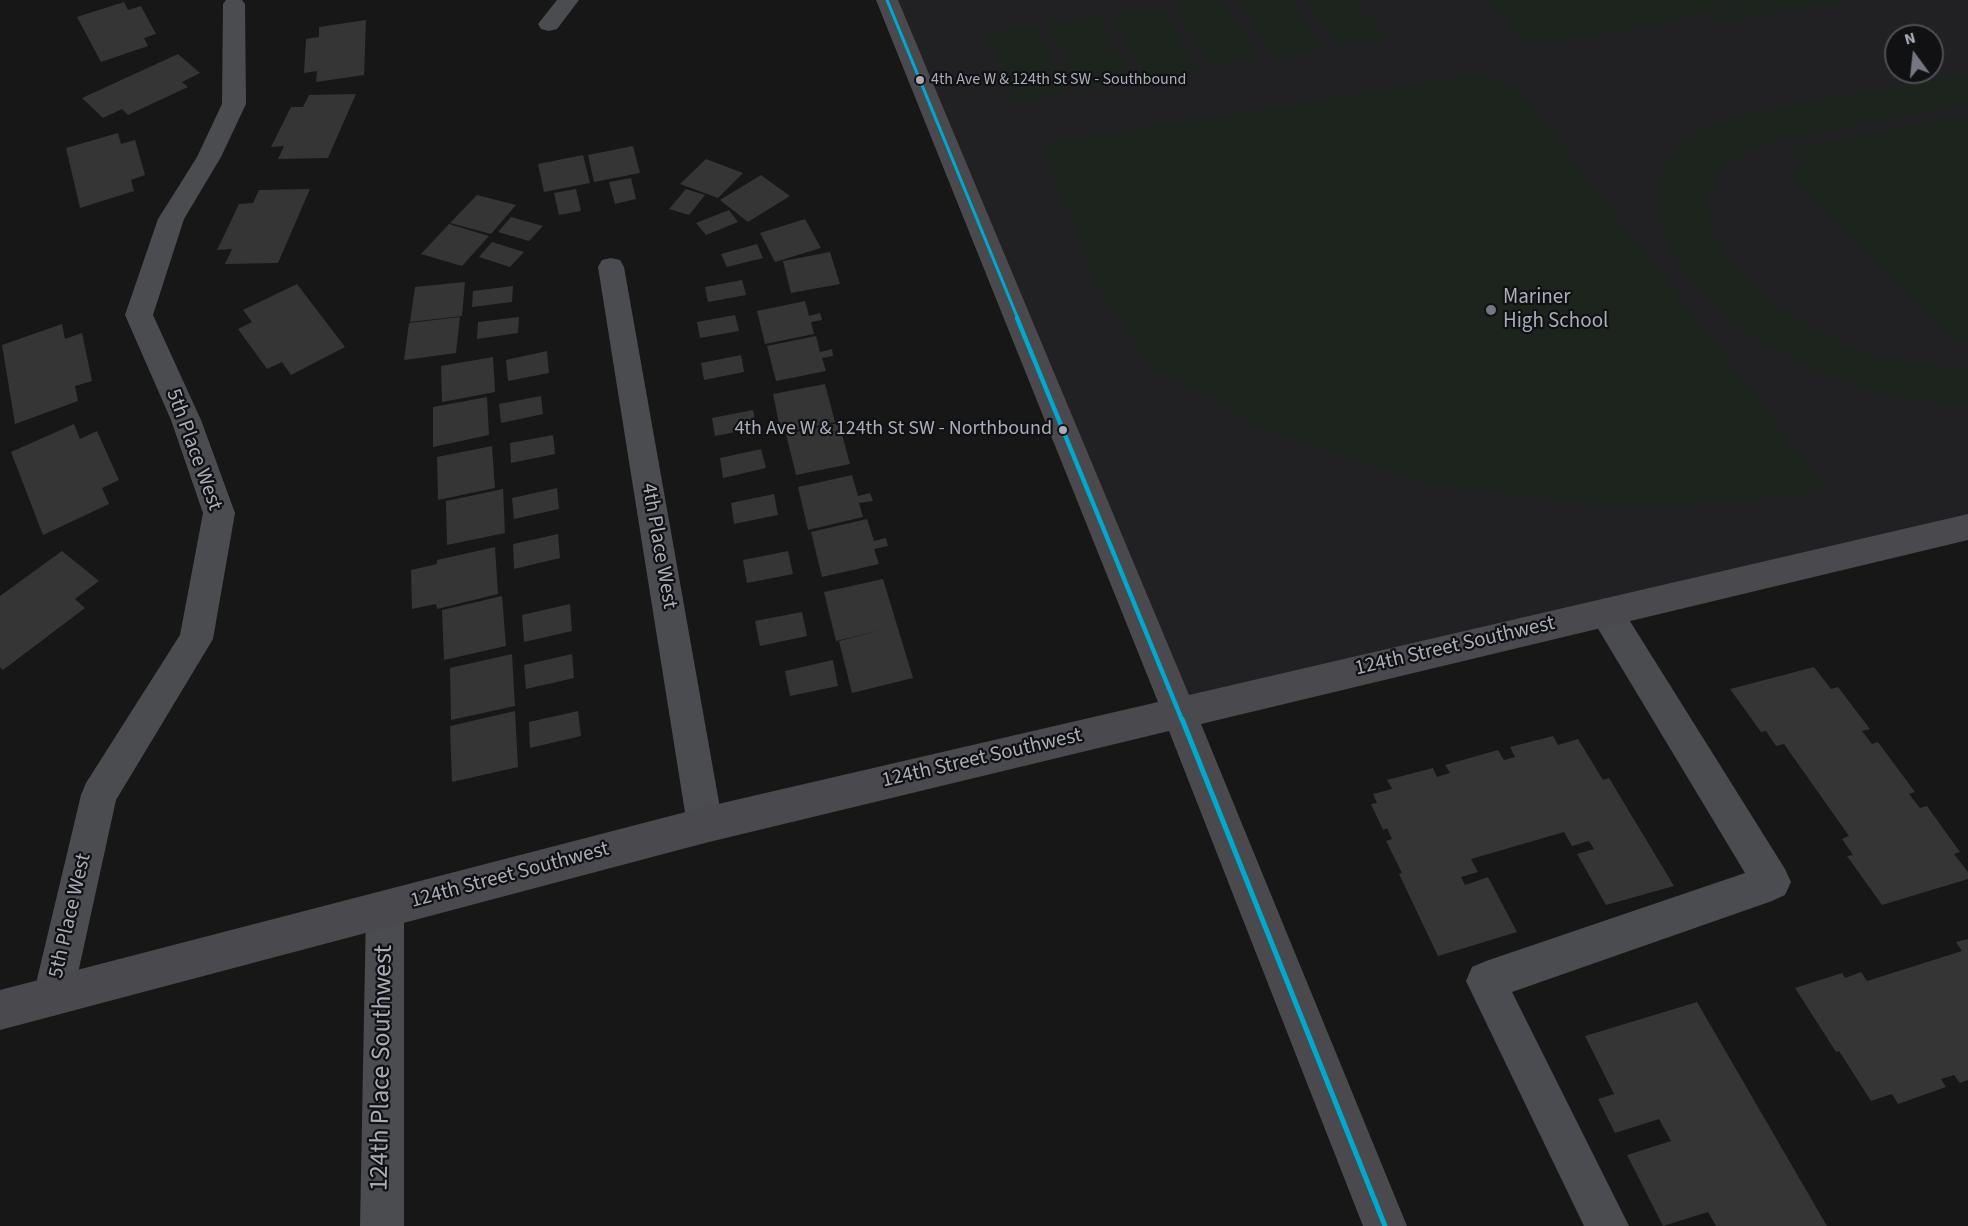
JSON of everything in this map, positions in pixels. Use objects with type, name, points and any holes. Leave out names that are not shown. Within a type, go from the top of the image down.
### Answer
[{"type":"street","points":[[549,24],[568,0]]},
{"type":"street","points":[[887,0],[1179,712],[1385,1226]]},
{"type":"street","name":"5th Place West","points":[[53,996],[99,795],[196,639],[219,513],[186,420],[139,315],[171,219],[209,157],[234,104],[234,4]]},
{"type":"street","name":"4th Place West","points":[[611,267],[705,825]]},
{"type":"street","name":"124th Street Southwest","points":[[0,1010],[705,825],[1968,527]]},
{"type":"street","points":[[1606,612],[1772,882],[1486,981],[1607,1226]]},
{"type":"street","name":"124th Place Southwest","points":[[382,1226],[385,910]]},
{"type":"shaded area","name":"Mariner High School","points":[[887,0],[1968,0],[1968,527],[1179,712]]},
{"type":"shaded area","points":[[1201,0],[1220,0],[1259,57],[1213,66],[1173,5]]},
{"type":"shaded area","points":[[1238,0],[1290,0],[1324,50],[1275,58]]},
{"type":"shaded area","points":[[1306,0],[1355,0],[1387,39],[1341,47]]},
{"type":"shaded area","points":[[1486,0],[1761,0],[1661,24],[1540,45],[1517,37]]},
{"type":"shaded area","points":[[1768,0],[1847,0],[1715,23],[1706,17]]},
{"type":"shaded area","points":[[1161,7],[1201,71],[1147,80],[1110,15]]},
{"type":"shaded area","points":[[1098,16],[1133,81],[1081,89],[1048,23]]},
{"type":"shaded area","points":[[1035,26],[1069,93],[1016,102],[985,34]]},
{"type":"shaded area","points":[[1968,73],[1968,105],[1780,140],[1745,152],[1719,174],[1708,198],[1711,229],[1732,265],[1770,303],[1812,329],[1869,353],[1924,365],[1968,368],[1968,407],[1897,398],[1819,372],[1763,342],[1722,313],[1677,263],[1657,218],[1660,174],[1679,145],[1710,125],[1754,112],[1908,84],[1944,84],[1944,77]]},
{"type":"shaded area","points":[[1481,74],[1519,90],[1830,492],[1635,509],[1440,486],[1272,433],[1148,364],[1099,291],[1042,144]]},
{"type":"shaded area","points":[[1968,115],[1968,342],[1958,344],[1783,171],[1804,167],[1787,149]]},
{"type":"building","points":[[124,2],[128,10],[141,6],[156,34],[144,38],[148,46],[101,62],[77,17]]},
{"type":"building","points":[[366,20],[364,75],[316,82],[317,71],[304,73],[306,39],[319,37],[319,27]]},
{"type":"building","points":[[178,54],[200,73],[182,82],[188,87],[128,115],[122,109],[103,118],[82,98]]},
{"type":"building","points":[[356,94],[328,158],[278,159],[284,146],[271,147],[291,107],[303,107],[309,95]]},
{"type":"building","points":[[118,133],[121,144],[135,140],[145,175],[131,180],[134,191],[80,208],[66,148]]},
{"type":"building","points":[[633,146],[640,173],[594,182],[588,155]]},
{"type":"building","points":[[583,155],[590,183],[544,192],[538,164]]},
{"type":"building","points":[[706,159],[743,173],[718,198],[680,184]]},
{"type":"building","points":[[761,175],[790,196],[748,222],[720,200]]},
{"type":"building","points":[[631,178],[636,199],[615,204],[609,182]]},
{"type":"building","points":[[310,189],[278,263],[225,264],[232,249],[217,250],[239,204],[253,203],[259,190]]},
{"type":"building","points":[[576,189],[581,211],[559,215],[554,193]]},
{"type":"building","points":[[686,189],[705,195],[689,215],[669,209]]},
{"type":"building","points":[[477,195],[516,205],[491,234],[450,223]]},
{"type":"building","points":[[729,210],[738,222],[706,235],[696,223]]},
{"type":"building","points":[[511,217],[543,226],[529,241],[498,232]]},
{"type":"building","points":[[805,219],[821,248],[775,262],[760,233]]},
{"type":"building","points":[[449,224],[489,236],[462,266],[421,254]]},
{"type":"building","points":[[492,242],[524,252],[510,267],[479,257]]},
{"type":"building","points":[[757,244],[763,258],[727,267],[721,254]]},
{"type":"building","points":[[830,252],[840,284],[791,293],[783,261]]},
{"type":"building","points":[[742,280],[746,295],[708,302],[705,287]]},
{"type":"building","points":[[465,282],[462,316],[410,322],[415,287]]},
{"type":"building","points":[[297,284],[345,347],[291,375],[282,362],[267,369],[238,329],[252,322],[243,310]]},
{"type":"building","points":[[513,286],[512,302],[472,307],[473,291]]},
{"type":"building","points":[[805,301],[809,316],[820,313],[822,320],[811,322],[814,334],[765,344],[757,311]]},
{"type":"building","points":[[735,315],[739,331],[700,338],[697,322]]},
{"type":"building","points":[[460,317],[456,353],[404,360],[409,323]]},
{"type":"building","points":[[519,317],[518,333],[477,339],[478,322]]},
{"type":"building","points":[[62,324],[65,339],[82,333],[92,381],[75,386],[78,401],[15,424],[2,345]]},
{"type":"building","points":[[816,336],[820,352],[832,349],[833,356],[822,358],[826,371],[776,381],[767,346]]},
{"type":"building","points":[[547,351],[549,373],[508,381],[506,360]]},
{"type":"building","points":[[741,355],[744,372],[704,380],[701,363]]},
{"type":"building","points":[[493,357],[495,392],[442,402],[441,366]]},
{"type":"building","points":[[825,384],[835,422],[781,433],[773,394]]},
{"type":"building","points":[[541,396],[543,414],[501,423],[499,404]]},
{"type":"building","points":[[487,397],[489,435],[433,447],[433,407]]},
{"type":"building","points":[[753,410],[757,428],[715,436],[712,418]]},
{"type":"building","points":[[839,423],[850,464],[796,475],[786,434]]},
{"type":"building","points":[[74,424],[80,439],[97,431],[119,480],[102,488],[109,504],[43,535],[11,452]]},
{"type":"building","points":[[553,435],[555,454],[511,463],[510,443]]},
{"type":"building","points":[[492,446],[495,488],[438,500],[437,457]]},
{"type":"building","points":[[761,449],[766,468],[723,478],[720,458]]},
{"type":"building","points":[[852,475],[858,496],[870,493],[873,501],[859,503],[863,517],[808,530],[798,487]]},
{"type":"building","points":[[557,488],[559,509],[514,519],[512,498]]},
{"type":"building","points":[[503,489],[505,533],[447,545],[446,501]]},
{"type":"building","points":[[774,494],[778,515],[734,524],[731,503]]},
{"type":"building","points":[[867,519],[874,541],[886,538],[888,546],[874,549],[879,564],[822,577],[811,532]]},
{"type":"building","points":[[558,534],[560,558],[514,569],[513,544]]},
{"type":"building","points":[[495,547],[498,594],[437,609],[436,604],[412,609],[411,570],[437,564],[437,560]]},
{"type":"building","points":[[62,551],[99,581],[75,599],[85,608],[3,670],[0,667],[0,596]]},
{"type":"building","points":[[788,551],[793,574],[747,583],[743,560]]},
{"type":"building","points":[[883,579],[913,678],[852,693],[839,641],[882,630],[836,641],[824,592]]},
{"type":"building","points":[[502,596],[506,646],[444,660],[442,610]]},
{"type":"building","points":[[570,604],[572,631],[524,642],[522,615]]},
{"type":"building","points":[[802,612],[807,636],[760,646],[755,621]]},
{"type":"building","points":[[512,654],[515,706],[451,720],[450,668]]},
{"type":"building","points":[[572,654],[574,678],[526,689],[524,665]]},
{"type":"building","points":[[833,660],[838,686],[790,696],[785,671]]},
{"type":"building","points":[[1814,667],[1831,689],[1838,687],[1870,729],[1862,731],[1872,744],[1878,742],[1915,792],[1909,794],[1920,808],[1927,806],[1960,852],[1954,854],[1968,872],[1968,879],[1882,905],[1847,856],[1853,855],[1842,839],[1849,836],[1784,744],[1776,746],[1766,731],[1761,732],[1730,689]]},
{"type":"building","points":[[515,711],[518,767],[452,782],[450,726]]},
{"type":"building","points":[[578,711],[581,736],[530,748],[529,722]]},
{"type":"building","points":[[1553,736],[1558,745],[1578,739],[1603,780],[1609,778],[1674,886],[1606,905],[1577,854],[1594,849],[1589,841],[1572,846],[1564,832],[1471,859],[1478,872],[1461,877],[1465,885],[1488,877],[1517,932],[1438,956],[1399,874],[1402,873],[1386,841],[1392,839],[1387,828],[1383,830],[1371,804],[1377,803],[1373,794],[1392,789],[1387,780],[1433,768],[1437,777],[1450,773],[1445,765],[1498,750],[1504,760],[1515,757],[1510,747]]},
{"type":"building","points":[[1968,939],[1968,1080],[1960,1083],[1954,1075],[1941,1079],[1946,1087],[1898,1104],[1892,1094],[1871,1101],[1795,988],[1842,973],[1845,978],[1861,972],[1867,981],[1962,951],[1956,942]]},
{"type":"building","points":[[1697,1002],[1827,1226],[1716,1226],[1708,1212],[1663,1226],[1627,1155],[1671,1141],[1659,1119],[1615,1133],[1598,1099],[1614,1094],[1585,1036]]},
{"type":"transit line","points":[[887,0],[1179,712],[1385,1226]]},
{"type":"place","name":"4th Ave W & 124th St SW - Southbound","points":[[920,80]]},
{"type":"place","name":"Mariner High School","points":[[1491,310]]},
{"type":"place","name":"4th Ave W & 124th St SW - Northbound","points":[[1063,430]]}]
